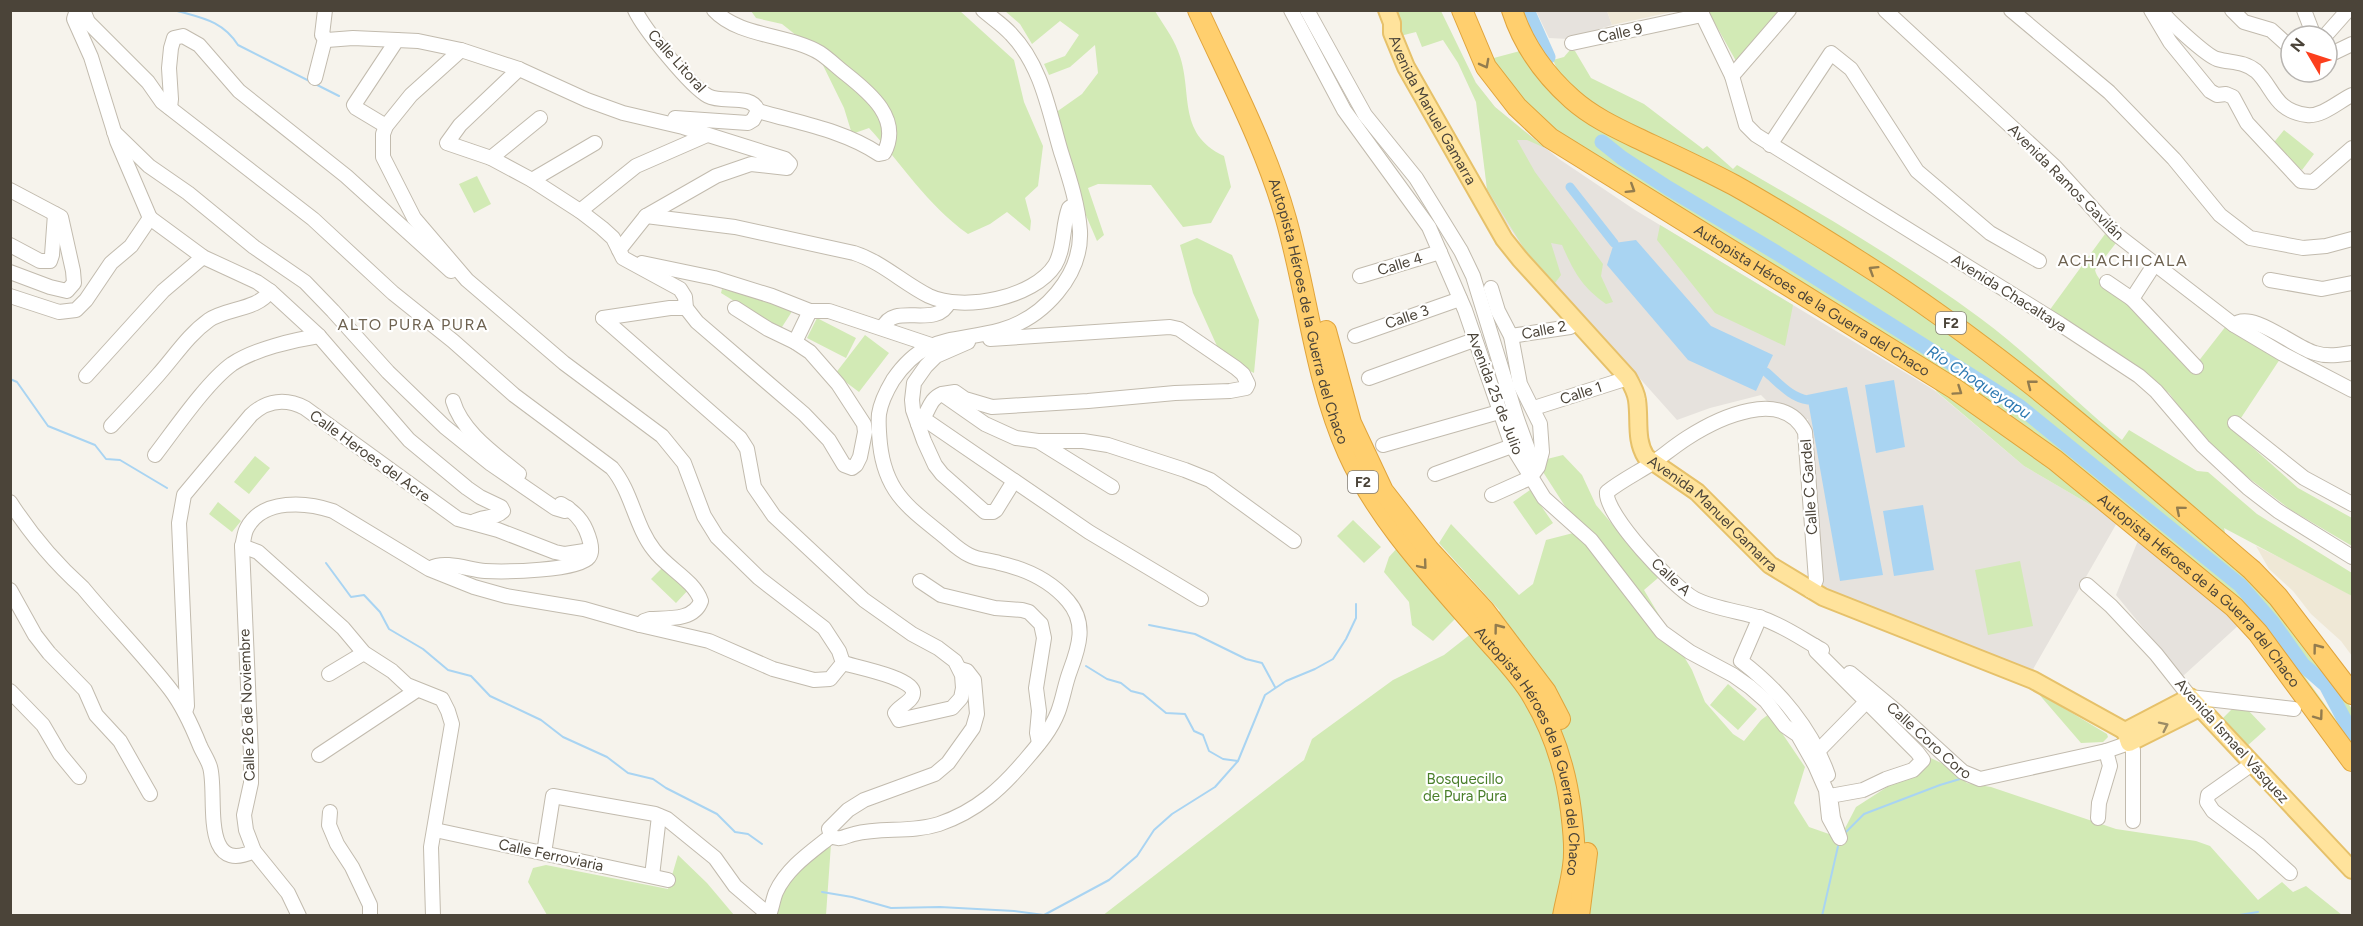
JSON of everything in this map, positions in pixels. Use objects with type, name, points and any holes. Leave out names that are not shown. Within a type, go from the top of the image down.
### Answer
[{"type":"highway","name":"Autopista Héroes de la Guerra del Chaco","points":[[1198,10],[1274,182],[1286,219],[1326,393],[1337,428],[1357,473],[1386,520],[1532,694],[1547,723],[1565,776],[1574,833],[1574,865],[1563,915]]},
{"type":"highway","name":"Autopista Héroes de la Guerra del Chaco","points":[[1212,10],[1287,184],[1301,226],[1347,411],[1368,462],[1383,491],[1400,515],[1484,609],[1546,692],[1560,718],[1572,754],[1587,834],[1586,865],[1579,915]]},
{"type":"highway","name":"Autopista Héroes de la Guerra del Chaco","points":[[1462,10],[1486,68],[1517,107],[1550,138],[1955,389],[2055,460],[2207,584],[2234,607],[2258,633],[2352,761]]},
{"type":"highway","name":"F2","points":[[1512,10],[1519,33],[1535,57],[1555,82],[1581,106],[1616,128],[1734,185],[1806,227],[1898,286],[1974,339],[2052,401],[2252,570],[2278,597],[2352,694]]},
{"type":"main road","name":"Avenida Manuel Gamarra","points":[[1387,10],[1392,23],[1392,33],[1406,67],[1504,239],[1628,378],[1637,399],[1641,449],[1654,462],[1697,492],[1770,565],[1811,591],[2033,680],[2127,737]]},
{"type":"main road","name":"Calle Coro Coro","points":[[2127,737],[2194,703]]},
{"type":"main road","name":"Avenida Ismael Vásquez","points":[[2194,703],[2352,870]]},
{"type":"street","points":[[77,10],[74,19],[91,57],[114,132],[150,218],[203,257],[257,282],[270,291],[319,336],[409,440],[466,488],[501,507],[503,511],[473,522]]},
{"type":"street","points":[[83,10],[88,22],[141,75],[162,102],[227,150],[313,219],[393,293],[523,402],[612,468],[622,482],[653,550],[696,592],[701,601],[697,609],[688,616],[650,619],[644,621],[640,626]]},
{"type":"street","points":[[315,78],[325,39],[322,35],[325,10]]},
{"type":"street","name":"Calle Litoral","points":[[634,10],[654,38],[701,90],[716,99],[748,101],[754,104],[758,111],[843,136],[862,143],[879,154],[884,153],[888,144],[886,117],[880,105],[864,88],[820,53],[784,38],[732,25],[714,10]]},
{"type":"street","points":[[831,837],[839,839],[870,831],[909,830],[949,821],[986,801],[1008,781],[1040,743],[1057,715],[1078,646],[1081,629],[1074,609],[1067,600],[1044,580],[1028,571],[978,558],[962,551],[906,505],[895,492],[885,473],[879,418],[883,398],[897,374],[919,351],[930,345],[962,336],[1001,330],[1017,323],[1049,300],[1070,275],[1078,253],[1080,230],[1075,204],[1036,71],[1012,35],[983,10]]},
{"type":"street","name":"Avenida 25 de Julio","points":[[1291,10],[1344,110],[1429,227],[1460,299],[1512,446],[1530,478]]},
{"type":"street","name":"Avenida 25 de Julio","points":[[1307,10],[1365,115],[1416,178],[1461,251],[1473,276],[1529,452],[1530,478]]},
{"type":"street","points":[[1732,76],[1789,10]]},
{"type":"street","name":"Avenida Ramos Gavilán","points":[[1885,10],[2055,167],[2116,234],[2234,325],[2281,353],[2352,390]]},
{"type":"street","points":[[2011,10],[2109,92],[2174,159],[2220,215],[2250,238],[2303,248],[2326,246],[2352,239]]},
{"type":"street","points":[[2151,10],[2170,42],[2210,91],[2217,95],[2226,94],[2233,97],[2247,123],[2301,181],[2313,182],[2352,148]]},
{"type":"street","points":[[2161,10],[2170,21],[2212,57],[2244,63],[2256,72],[2277,101],[2295,112],[2315,115],[2352,95]]},
{"type":"street","points":[[2232,10],[2244,22],[2271,30],[2279,37]]},
{"type":"street","points":[[2336,24],[2348,10]]},
{"type":"street","name":"Avenida Chacaltaya","points":[[1701,13],[1732,76],[1746,125],[1755,135],[2129,370],[2156,391],[2203,446],[2248,488],[2294,522],[2352,557]]},
{"type":"street","name":"Calle 9","points":[[1572,43],[1701,13]]},
{"type":"street","points":[[170,108],[171,48],[174,38],[183,36],[199,45],[239,91],[346,176],[437,259],[467,280]]},
{"type":"street","points":[[325,39],[418,41],[461,50],[519,69],[587,100],[623,113],[708,135],[785,159],[790,164],[787,168],[751,164],[734,168],[677,197],[646,216],[619,252]]},
{"type":"street","points":[[386,126],[354,105],[397,40]]},
{"type":"street","points":[[461,50],[425,81],[386,126],[381,140],[383,157],[414,218],[467,280],[564,363],[662,436],[684,463],[704,516],[717,537],[759,578],[824,628],[839,651],[843,663]]},
{"type":"street","points":[[1770,145],[1831,53],[1851,69],[1917,171],[1990,233],[2039,261]]},
{"type":"street","points":[[519,69],[460,125],[447,143],[491,158],[532,180],[580,211],[613,238],[619,252],[630,263],[680,289],[685,297],[686,308],[706,331],[804,414],[829,440],[839,459],[848,468],[856,465],[865,432],[864,424],[838,384],[810,352],[735,308]]},
{"type":"street","points":[[658,121],[663,117],[748,123],[753,120],[758,111]]},
{"type":"street","points":[[491,158],[540,118]]},
{"type":"street","points":[[114,132],[149,166],[188,193],[254,247],[304,282],[333,310],[388,372],[460,440],[491,465],[555,508],[565,511],[568,508]]},
{"type":"street","points":[[580,211],[636,166],[708,135]]},
{"type":"street","points":[[532,180],[595,143]]},
{"type":"street","points":[[10,190],[61,217],[74,283],[67,291],[10,272]]},
{"type":"street","points":[[646,216],[735,227],[854,253],[870,258],[930,297],[949,302],[995,299],[1023,291],[1041,281],[1056,264],[1063,241],[1066,214],[1069,207],[1075,204]]},
{"type":"street","points":[[10,245],[40,261],[50,261],[55,214]]},
{"type":"street","points":[[10,296],[59,312],[76,310],[86,300],[111,263],[131,246],[150,218]]},
{"type":"street","points":[[619,252],[642,263],[678,269],[724,281],[810,311],[829,311],[930,345]]},
{"type":"street","name":"Calle 4","points":[[1360,276],[1440,252]]},
{"type":"street","points":[[86,376],[164,291],[203,257]]},
{"type":"street","points":[[2132,299],[2154,264]]},
{"type":"street","points":[[2270,280],[2322,289],[2352,283]]},
{"type":"street","points":[[2107,282],[2132,299],[2196,367]]},
{"type":"street","points":[[1491,288],[1498,311],[1511,336],[1520,384],[1540,423],[1541,456],[1538,467],[1530,478],[1492,495]]},
{"type":"street","points":[[111,426],[159,374],[192,333],[211,318],[264,299],[270,291]]},
{"type":"street","name":"Calle 3","points":[[1355,336],[1460,299]]},
{"type":"street","points":[[883,328],[887,320],[893,317],[933,315],[946,309],[949,302]]},
{"type":"street","points":[[686,308],[670,308],[603,318],[740,438],[747,448],[754,488],[774,516],[864,600],[955,661],[960,669],[963,688],[961,698],[957,704],[946,710],[902,720],[896,717],[895,713],[912,696],[914,691],[911,686],[897,678],[843,663]]},
{"type":"street","points":[[795,342],[810,311]]},
{"type":"street","points":[[2234,325],[2243,320],[2256,323],[2314,353],[2332,356],[2352,353]]},
{"type":"street","name":"Calle 2","points":[[1511,336],[1570,327],[1576,321]]},
{"type":"street","points":[[921,422],[933,399],[942,394],[955,392],[965,399],[992,407],[1230,391],[1246,388],[1248,384],[1243,374],[1236,368],[1179,330],[1170,327],[984,339],[971,341],[936,356],[914,383],[912,400],[931,458],[942,474],[985,512],[996,510],[1014,481]]},
{"type":"street","points":[[155,455],[189,411],[233,363],[282,344],[319,336]]},
{"type":"street","points":[[1369,378],[1474,340]]},
{"type":"street","name":"Calle 1","points":[[1534,408],[1628,378]]},
{"type":"street","points":[[942,394],[994,429],[1016,438],[1038,441],[1083,441],[1108,445],[1210,480],[1294,541]]},
{"type":"street","points":[[429,569],[443,566],[486,571],[514,569],[538,571],[585,560],[591,555],[586,529],[576,514],[547,496],[488,448],[464,423],[453,401]]},
{"type":"street","name":"Calle Heroes del Acre","points":[[185,712],[187,706],[179,523],[184,495],[216,454],[260,407],[278,402],[296,403],[325,421],[450,515],[555,552],[576,553],[591,550]]},
{"type":"street","name":"Calle C Gardel","points":[[1654,462],[1689,436],[1740,414],[1763,408],[1779,410],[1799,423],[1805,432],[1816,580],[1811,591]]},
{"type":"street","points":[[1383,445],[1499,412]]},
{"type":"street","points":[[864,424],[879,418]]},
{"type":"street","points":[[921,422],[1098,537],[1201,600]]},
{"type":"street","points":[[2235,423],[2304,477],[2352,504]]},
{"type":"street","points":[[1038,441],[1112,487]]},
{"type":"street","points":[[1435,474],[1512,446]]},
{"type":"street","name":"Calle A","points":[[1654,462],[1607,492],[1606,498],[1619,520],[1655,564],[1696,600],[1760,617],[1815,646]]},
{"type":"street","points":[[1530,478],[1544,498],[1591,540],[1662,632],[1690,652],[1750,687],[1766,700],[1785,726],[1798,735],[1826,790],[1829,818],[1840,838],[1833,818],[1834,795],[1819,750],[1780,697],[1757,673],[1741,661],[1760,617]]},
{"type":"street","points":[[10,501],[25,524],[171,689],[185,712],[209,766],[213,782],[212,826],[220,846],[228,854],[238,856],[254,850],[288,893],[299,915]]},
{"type":"street","name":"Calle 26 de Noviembre","points":[[254,850],[246,830],[244,815],[252,770],[242,546],[247,528],[257,515],[271,509],[296,504],[316,505],[333,511],[429,569]]},
{"type":"street","points":[[242,546],[258,552],[343,628],[364,653],[404,683],[442,699],[452,724],[431,847],[433,915]]},
{"type":"street","points":[[429,569],[474,587],[506,596],[584,609],[640,626],[709,641],[773,669],[814,680],[830,679],[843,663]]},
{"type":"street","points":[[920,581],[940,595],[994,608],[1029,612],[1041,624],[1044,638],[1036,688],[1039,711],[1037,733],[1040,743]]},
{"type":"street","name":"Avenida Ismael Vásquez","points":[[2087,585],[2111,606],[2156,654],[2194,703]]},
{"type":"street","points":[[10,590],[35,635],[85,690],[96,715],[120,741],[150,794]]},
{"type":"street","points":[[1815,646],[1816,651],[1923,760],[1913,770],[1863,790],[1834,795]]},
{"type":"street","name":"Calle Coro Coro","points":[[1815,646],[1896,711],[1964,772],[1980,779],[2106,751],[2127,737]]},
{"type":"street","points":[[329,674],[364,653]]},
{"type":"street","points":[[831,837],[828,829],[849,810],[872,796],[935,774],[961,746],[973,728],[977,714],[974,680],[967,671],[960,669]]},
{"type":"street","points":[[319,755],[417,690]]},
{"type":"street","points":[[10,691],[43,725],[60,754],[79,777]]},
{"type":"street","points":[[1819,750],[1867,701]]},
{"type":"street","points":[[2194,703],[2294,709]]},
{"type":"street","points":[[2127,737],[2133,750],[2133,821]]},
{"type":"street","points":[[2098,818],[2099,803],[2110,766],[2106,751]]},
{"type":"street","points":[[2252,764],[2208,795],[2207,802],[2213,810],[2259,845],[2290,873]]},
{"type":"street","points":[[544,853],[553,796],[659,816],[668,819],[715,858],[735,886],[770,915],[777,891],[787,876],[801,860],[831,837]]},
{"type":"street","points":[[330,812],[329,825],[370,905],[370,915]]},
{"type":"street","points":[[652,876],[659,816]]},
{"type":"street","name":"Calle Ferroviaria","points":[[435,830],[668,880]]},
{"type":"shaded area","points":[[1607,10],[1681,10],[1612,25],[1607,11]]},
{"type":"shaded area","points":[[1536,11],[1607,11],[1612,25],[1568,39],[1549,38]]},
{"type":"shaded area","points":[[1476,83],[1495,107],[1559,159],[1635,210],[1934,390],[2024,466],[2118,521],[2032,671],[1821,589],[1808,419],[1767,401],[1761,395],[1710,408],[1677,420],[1525,250],[1503,218],[1487,189]]},
{"type":"shaded area","points":[[2139,538],[2240,624],[2183,676],[2116,595]]},
{"type":"shaded area","points":[[2256,546],[2324,579],[2352,596],[2352,656],[2341,641],[2311,614],[2293,591],[2269,569]]},
{"type":"green space","points":[[751,11],[960,11],[1014,60],[1024,102],[1043,146],[1038,186],[1025,198],[1031,221],[1030,231],[1007,212],[990,224],[968,234],[953,223],[927,197],[869,128],[852,134],[844,108],[816,51],[782,24],[756,18]]},
{"type":"green space","points":[[1005,11],[1155,11],[1170,35],[1183,66],[1192,123],[1198,135],[1224,156],[1231,187],[1211,223],[1183,227],[1151,185],[1098,184],[1088,188],[1104,235],[1097,241],[1075,190],[1055,113],[1082,94],[1098,73],[1095,45],[1070,67],[1049,75],[1044,64],[1065,56],[1079,35],[1060,21],[1032,44],[1020,24]]},
{"type":"green space","points":[[1391,11],[1441,11],[1476,83],[1495,107],[1545,148],[1527,140],[1517,140],[1535,172],[1603,264],[1601,276],[1613,302],[1606,304],[1584,285],[1562,245],[1551,243],[1561,275],[1555,283],[1525,250],[1487,189],[1476,102],[1458,63],[1443,40],[1422,47],[1416,32],[1400,36]]},
{"type":"green space","points":[[1708,11],[1783,11],[1736,61]]},
{"type":"green space","points":[[1570,50],[1575,51],[1591,78],[1644,104],[1703,149],[1707,146],[1733,169],[1737,165],[1799,201],[1861,238],[1951,297],[2017,347],[2122,440],[2129,430],[2197,471],[2208,472],[2257,514],[2352,573],[2352,596],[2224,528],[2227,541],[1970,325],[1871,257],[1773,198],[1672,143],[1607,112],[1575,92],[1562,80],[1553,60],[1564,57]]},
{"type":"green space","points":[[1520,51],[1540,77],[1685,168],[1803,234],[1968,343],[2229,561],[2259,588],[2304,642],[2352,709],[2352,726],[2273,616],[2243,582],[2022,401],[1648,168],[1601,136],[1596,144],[1616,160],[2015,410],[2229,584],[2269,627],[2352,742],[2352,753],[2273,643],[2110,496],[1548,126],[1522,103],[1490,59]]},
{"type":"green space","points":[[2284,130],[2314,154],[2302,170],[2271,146]]},
{"type":"green space","points":[[477,176],[491,204],[474,213],[459,184]]},
{"type":"green space","points":[[1660,225],[1793,305],[1785,346],[1715,313],[1657,240]]},
{"type":"green space","points":[[2105,234],[2116,243],[2095,270],[2097,275],[2104,284],[2138,308],[2194,367],[2226,326],[2280,359],[2233,430],[2298,488],[2352,518],[2352,546],[2291,510],[2246,476],[2200,436],[2169,393],[2049,311]]},
{"type":"green space","points":[[1197,238],[1232,255],[1259,320],[1254,373],[1222,357],[1193,293],[1180,245]]},
{"type":"green space","points":[[722,289],[792,306],[791,313],[782,327],[776,327],[721,293]]},
{"type":"green space","points":[[817,318],[856,338],[846,358],[807,338]]},
{"type":"green space","points":[[865,335],[889,353],[859,392],[835,374]]},
{"type":"green space","points":[[1931,383],[2005,434],[2118,521],[2024,466],[1937,392]]},
{"type":"green space","name":"Bosquecillo de Pura Pura","points":[[1563,455],[1582,475],[1596,505],[1658,578],[1644,590],[1692,670],[1705,702],[1733,734],[1744,741],[1769,714],[1805,767],[1794,803],[1809,827],[1829,834],[1835,831],[1840,838],[1856,807],[1898,780],[1920,753],[1952,768],[1967,783],[1991,787],[2116,829],[2196,841],[2210,846],[2258,900],[2282,882],[2293,892],[2306,886],[2342,915],[1102,916],[1304,760],[1312,739],[1393,680],[1444,655],[1500,611],[1439,543],[1451,524],[1519,595],[1533,584],[1546,540],[1581,531],[1543,472],[1547,459]]},
{"type":"green space","points":[[255,456],[270,468],[249,494],[234,482]]},
{"type":"green space","points":[[1530,490],[1553,523],[1536,535],[1513,502]]},
{"type":"green space","points":[[218,502],[241,521],[232,532],[209,514]]},
{"type":"green space","points":[[1353,520],[1381,547],[1364,563],[1337,536]]},
{"type":"green space","points":[[1398,547],[1457,617],[1433,641],[1412,625],[1409,602],[1384,572],[1389,557]]},
{"type":"green space","points":[[2020,561],[2033,626],[1988,635],[1975,570]]},
{"type":"green space","points":[[665,565],[689,589],[676,603],[651,579]]},
{"type":"green space","points":[[1728,684],[1757,709],[1738,730],[1710,705]]},
{"type":"green space","points":[[2037,692],[2107,734],[2108,737],[2103,742],[2081,743]]},
{"type":"green space","points":[[2234,707],[2246,708],[2266,729],[2246,747],[2221,720]]},
{"type":"green space","points":[[831,844],[826,915],[773,916],[789,873]]},
{"type":"green space","points":[[678,855],[707,883],[734,915],[547,915],[528,882],[533,868],[546,865],[668,889]]},
{"type":"water","points":[[1636,240],[1711,326],[1773,355],[1756,391],[1688,360],[1607,265],[1614,243]]},
{"type":"water","points":[[1894,380],[1905,447],[1876,453],[1865,385]]},
{"type":"water","points":[[1847,387],[1883,575],[1840,581],[1807,395]]},
{"type":"water","points":[[1923,505],[1934,570],[1894,576],[1883,511]]},
{"type":"waterway","points":[[174,10],[218,25],[238,45],[339,96]]},
{"type":"waterway","name":"Río Choqueyapu","points":[[1527,10],[1548,57]]},
{"type":"waterway","name":"Río Choqueyapu","points":[[1602,142],[1668,188],[1777,253],[2019,406],[2240,585],[2273,623],[2303,665],[2326,685],[2352,734]]},
{"type":"waterway","points":[[1570,187],[1614,243]]},
{"type":"waterway","points":[[1766,372],[1790,393],[1808,400]]},
{"type":"waterway","points":[[10,379],[17,382],[48,426],[95,445],[106,459],[120,460],[167,488]]},
{"type":"waterway","points":[[326,563],[351,597],[364,595],[380,612],[389,629],[423,649],[448,670],[471,676],[490,696],[541,720],[563,737],[607,757],[628,773],[653,779],[717,814],[735,832],[748,834],[762,844]]},
{"type":"waterway","points":[[822,892],[852,897],[891,908],[940,907],[1044,915],[1109,880],[1137,856],[1154,830],[1172,814],[1215,787],[1238,761],[1265,695],[1286,681],[1333,659],[1356,618],[1356,604]]},
{"type":"waterway","points":[[1149,625],[1195,634],[1246,659],[1262,663],[1275,687]]},
{"type":"waterway","points":[[1086,666],[1107,679],[1121,683],[1131,691],[1143,694],[1166,713],[1185,714],[1194,731],[1203,735],[1209,751],[1223,759],[1238,761]]},
{"type":"waterway","points":[[1845,833],[1864,814],[1960,779]]},
{"type":"waterway","points":[[1822,916],[1839,842]]},
{"type":"waterway","points":[[2233,916],[2258,912]]},
{"type":"district","name":"ACHACHICALA","points":[[2123,260]]},
{"type":"district","name":"ALTO PURA PURA","points":[[413,324]]}]
